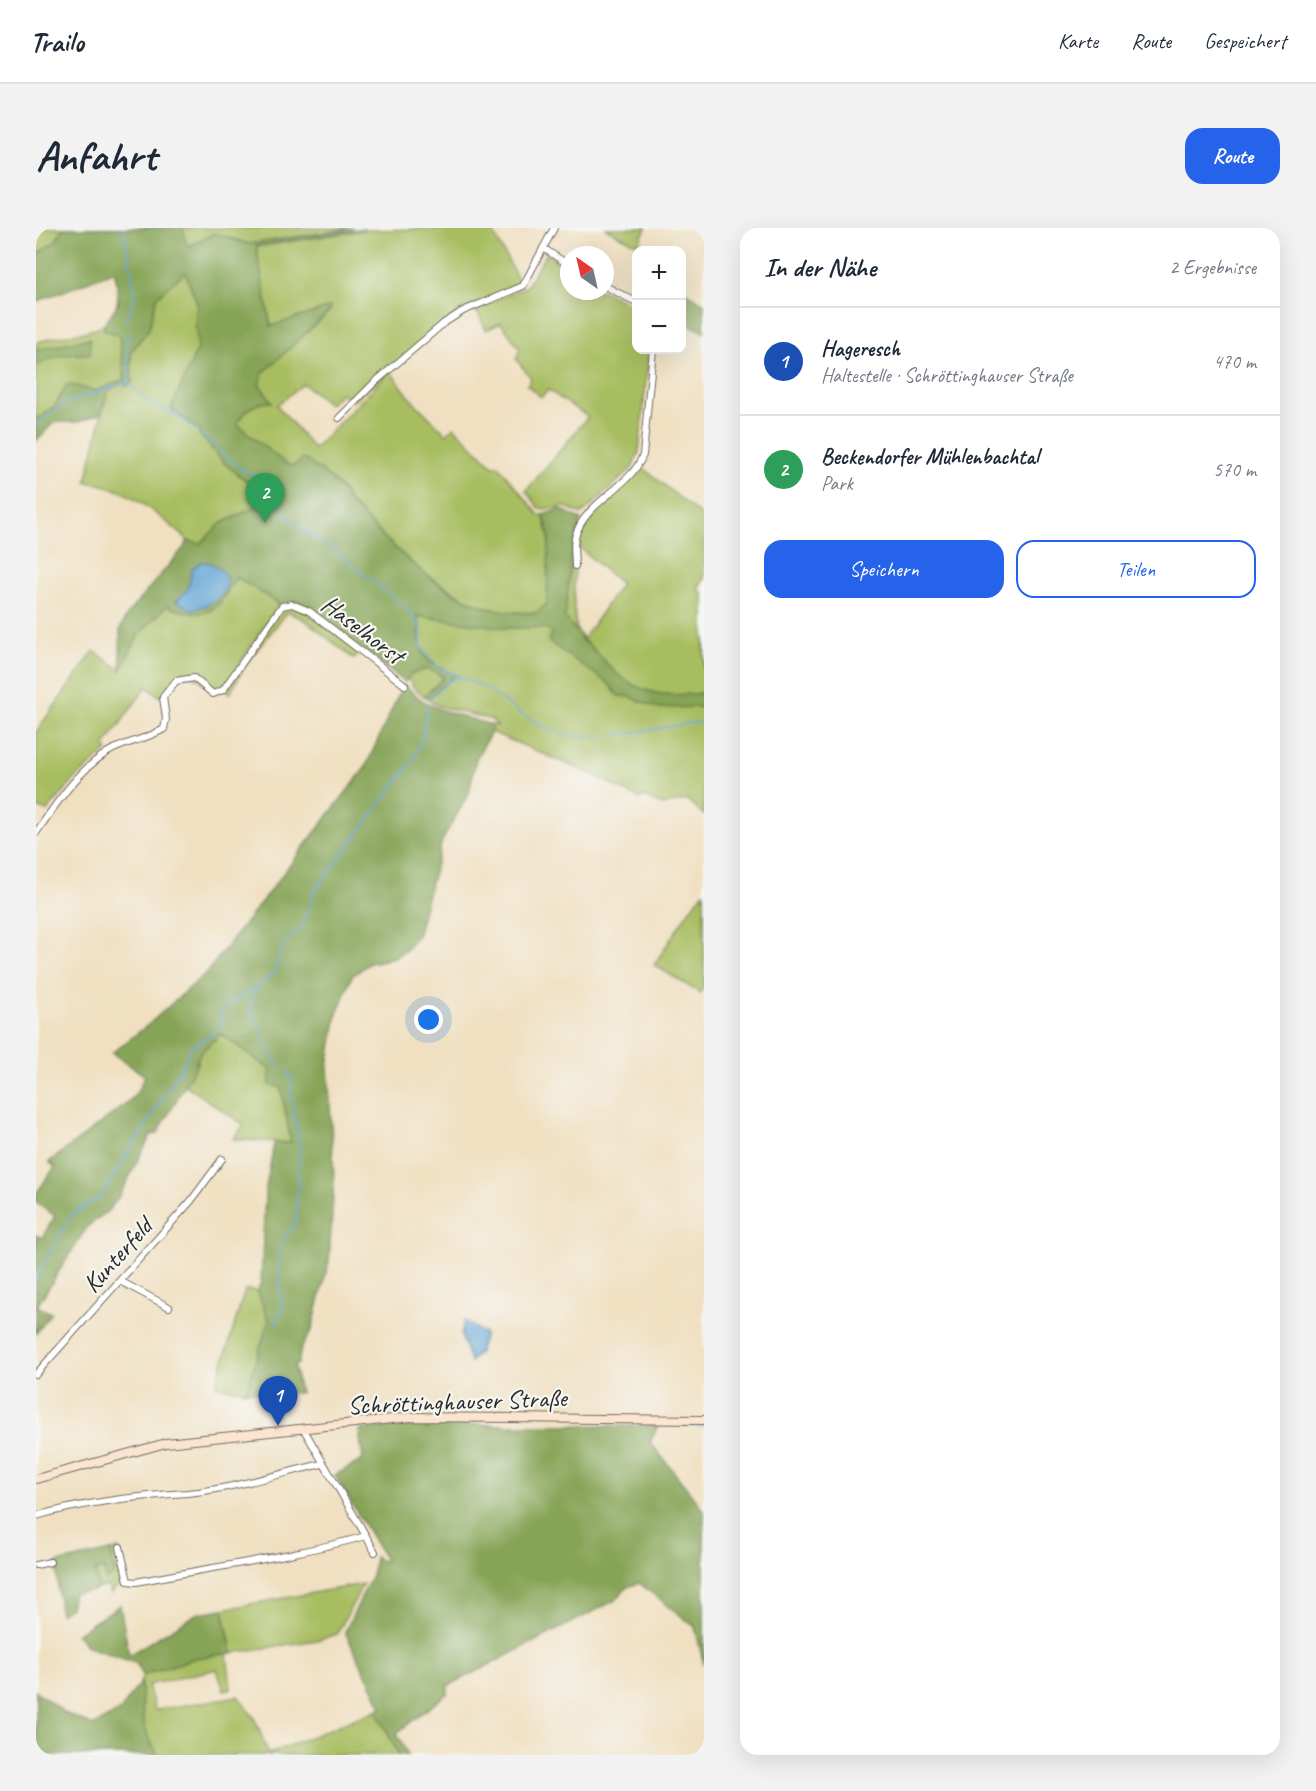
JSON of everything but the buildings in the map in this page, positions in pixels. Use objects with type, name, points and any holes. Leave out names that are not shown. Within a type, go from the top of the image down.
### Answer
[{"type":"main road","name":"Schröttinghauser Straße","points":[[36,1479],[166,1443],[411,1418],[704,1420]]},
{"type":"street","points":[[339,418],[374,383],[444,323],[464,311],[523,286],[554,228]]},
{"type":"street","points":[[543,248],[560,259]]},
{"type":"street","points":[[614,291],[632,300]]},
{"type":"street","points":[[575,566],[574,540],[579,527],[591,512],[638,466],[643,455],[652,354]]},
{"type":"street","name":"Haselhorst","points":[[36,833],[54,808],[98,759],[116,747],[164,729],[166,719],[164,697],[176,681],[182,678],[194,678],[213,694],[222,690],[274,614],[285,604],[309,610],[405,685]]},
{"type":"street","name":"Kunterfeld","points":[[36,1374],[191,1201],[222,1159]]},
{"type":"street","points":[[120,1281],[169,1307]]},
{"type":"street","points":[[303,1428],[375,1552]]},
{"type":"street","points":[[36,1516],[65,1508],[151,1494],[210,1489],[322,1464]]},
{"type":"street","points":[[120,1547],[128,1581],[136,1582],[221,1565],[254,1563],[366,1536]]},
{"type":"street","points":[[36,1565],[50,1562]]},
{"type":"green space","points":[[36,228],[63,228],[56,241],[36,255]]},
{"type":"green space","points":[[63,228],[183,228],[186,243],[190,246],[214,233],[249,244],[364,228],[364,230],[256,246],[271,326],[330,307],[331,310],[263,373],[259,384],[272,402],[252,407],[237,423],[287,464],[295,465],[303,458],[322,472],[339,487],[347,500],[375,528],[421,571],[455,594],[487,608],[536,613],[547,604],[549,534],[543,515],[560,509],[579,518],[581,520],[572,549],[565,618],[583,638],[581,639],[595,650],[615,672],[635,686],[656,693],[679,695],[704,693],[704,716],[702,708],[698,707],[658,708],[630,697],[618,696],[609,684],[548,641],[552,633],[545,628],[505,628],[417,616],[423,653],[432,663],[456,675],[427,699],[424,696],[444,677],[427,669],[411,674],[405,682],[301,603],[289,601],[279,604],[236,577],[223,599],[209,611],[192,613],[167,606],[139,634],[121,670],[120,629],[128,613],[187,541],[200,544],[220,524],[261,504],[264,495],[224,463],[199,434],[200,431],[171,409],[198,347],[195,323],[197,303],[185,272],[157,297],[149,329],[131,352],[132,383],[127,386],[123,383],[109,390],[100,414],[79,422],[54,422],[36,441],[36,420],[55,406],[67,384],[96,391],[125,379],[119,335],[104,330],[104,325],[119,302],[115,271],[36,302],[36,255],[56,241]]},
{"type":"green space","points":[[100,228],[353,228],[249,244],[216,234],[256,247],[364,230],[364,228],[365,230],[501,228],[493,232],[521,285],[462,310],[352,402],[341,393],[329,404],[303,384],[277,405],[314,449],[390,371],[412,400],[446,434],[454,427],[493,466],[498,465],[539,515],[543,515],[548,532],[577,526],[583,530],[595,510],[641,466],[704,518],[704,579],[698,589],[704,594],[704,693],[698,693],[704,694],[704,815],[687,800],[661,805],[642,796],[640,799],[596,776],[491,732],[491,725],[497,726],[492,720],[439,706],[427,699],[430,697],[427,694],[424,696],[412,686],[413,684],[316,606],[236,576],[279,604],[226,684],[214,693],[198,678],[184,675],[170,684],[162,698],[146,687],[104,747],[108,750],[75,779],[47,811],[36,807],[36,732],[94,651],[121,670],[120,647],[189,543],[186,538],[140,502],[115,489],[86,482],[108,389],[55,420],[36,435],[36,343],[95,329],[108,322],[115,311],[118,298],[117,283]],"holes":[[[303,459],[343,490],[347,499],[375,528],[429,576],[397,557]],[[580,544],[581,549],[621,584],[584,638],[580,638],[577,630],[574,606]],[[429,576],[466,599],[455,594]],[[466,599],[487,608],[536,614],[518,619],[479,607]]]},
{"type":"green space","points":[[605,228],[646,228],[638,245]]},
{"type":"green space","points":[[546,254],[560,263],[560,300],[614,300],[614,296],[632,305],[632,354],[649,354],[639,452],[632,468],[582,514],[566,507],[540,509],[526,491],[588,417],[548,390],[541,397],[527,385],[531,378],[516,359],[520,349],[501,323],[486,330],[478,313],[474,312],[478,308],[527,286]]},
{"type":"green space","points":[[686,292],[704,304],[704,332],[686,323]]},
{"type":"green space","points":[[90,338],[90,355],[62,356],[36,366],[36,350]]},
{"type":"green space","points":[[287,606],[304,610],[360,653],[354,659],[305,620],[287,612],[246,664],[230,693],[225,691],[278,612]]},
{"type":"green space","points":[[403,685],[426,703],[441,710],[491,725],[491,732],[476,759],[469,793],[442,841],[417,936],[406,950],[393,958],[370,963],[352,976],[337,1014],[328,1066],[334,1180],[329,1261],[312,1330],[301,1348],[298,1364],[294,1365],[300,1393],[246,1391],[269,1321],[257,1291],[261,1283],[265,1193],[274,1143],[291,1143],[281,1087],[269,1085],[271,1070],[221,1034],[201,1052],[196,1062],[198,1062],[157,1134],[151,1135],[120,1195],[109,1210],[87,1227],[37,1306],[51,1313],[36,1334],[36,1235],[42,1238],[55,1216],[36,1203],[36,1194],[55,1167],[49,1162],[136,1094],[145,1076],[112,1053],[149,1024],[207,972],[365,768]]},
{"type":"green space","points":[[704,892],[704,985],[700,993],[654,965],[690,909]]},
{"type":"green space","points":[[221,1034],[271,1070],[281,1087],[291,1143],[233,1139],[244,1125],[185,1085],[201,1052]]},
{"type":"green space","points":[[245,1290],[257,1291],[269,1321],[246,1391],[216,1386]]},
{"type":"green space","points":[[416,1424],[658,1426],[650,1442],[704,1510],[704,1665],[695,1627],[639,1583],[627,1587],[616,1600],[448,1686],[448,1693],[397,1733],[408,1755],[399,1755],[376,1710],[382,1707],[345,1632],[372,1575],[375,1557],[381,1561],[385,1560],[335,1475],[363,1460],[359,1430]]},
{"type":"green space","points":[[119,1549],[125,1580],[110,1594],[108,1586],[99,1588],[95,1571],[104,1569],[115,1574],[111,1551]]},
{"type":"green space","points":[[111,1551],[115,1574],[106,1580],[104,1569],[95,1571],[99,1588],[93,1591],[73,1593],[70,1607],[60,1614],[56,1563]]},
{"type":"green space","points":[[363,1584],[337,1634],[317,1640],[232,1653],[223,1609]]},
{"type":"green space","points":[[120,1605],[129,1655],[198,1613],[223,1609],[232,1653],[195,1658],[143,1675],[136,1663],[88,1647],[76,1634]]},
{"type":"green space","points":[[227,1653],[231,1689],[224,1690],[217,1669],[148,1685],[155,1710],[238,1696],[254,1717],[269,1754],[376,1710],[399,1755],[158,1755],[149,1738],[142,1716],[140,1695],[143,1675],[195,1658]]},
{"type":"green space","points":[[141,1681],[145,1728],[158,1755],[36,1755],[36,1691],[65,1713],[93,1726],[121,1710]]},
{"type":"water","points":[[201,562],[217,567],[228,581],[220,597],[210,604],[192,610],[176,601],[188,589],[192,569]]},
{"type":"water","points":[[464,1320],[485,1334],[479,1353],[470,1362],[461,1335]]},
{"type":"waterway","points":[[123,228],[135,290],[134,300],[125,321]]},
{"type":"waterway","points":[[127,334],[129,383]]},
{"type":"waterway","points":[[36,425],[63,404],[126,382],[147,401],[184,420],[239,467],[272,488],[285,514],[296,525],[326,544],[408,609],[421,627],[421,646],[439,668],[484,687],[518,712],[549,730],[571,736],[606,737]]},
{"type":"waterway","points":[[429,699],[449,681],[459,678]]},
{"type":"waterway","points":[[36,1279],[70,1216],[101,1196],[185,1062],[190,1048],[220,1029],[222,1012],[230,1003],[265,981],[275,971],[283,945],[302,927],[314,892],[413,761],[422,739],[428,705]]},
{"type":"waterway","points":[[613,736],[704,721]]},
{"type":"waterway","points":[[258,986],[251,1001],[251,1010],[275,1061],[282,1067]]},
{"type":"waterway","points":[[276,1325],[282,1309],[278,1258],[284,1238],[296,1223],[300,1146],[292,1104],[291,1078],[287,1072]]},
{"type":"waterway","points":[[673,1425],[704,1426]]},
{"type":"place","name":"Beckendorfer Mühlenbachtal","points":[[265,523]]},
{"type":"place","name":"Hageresch","points":[[278,1426]]}]
